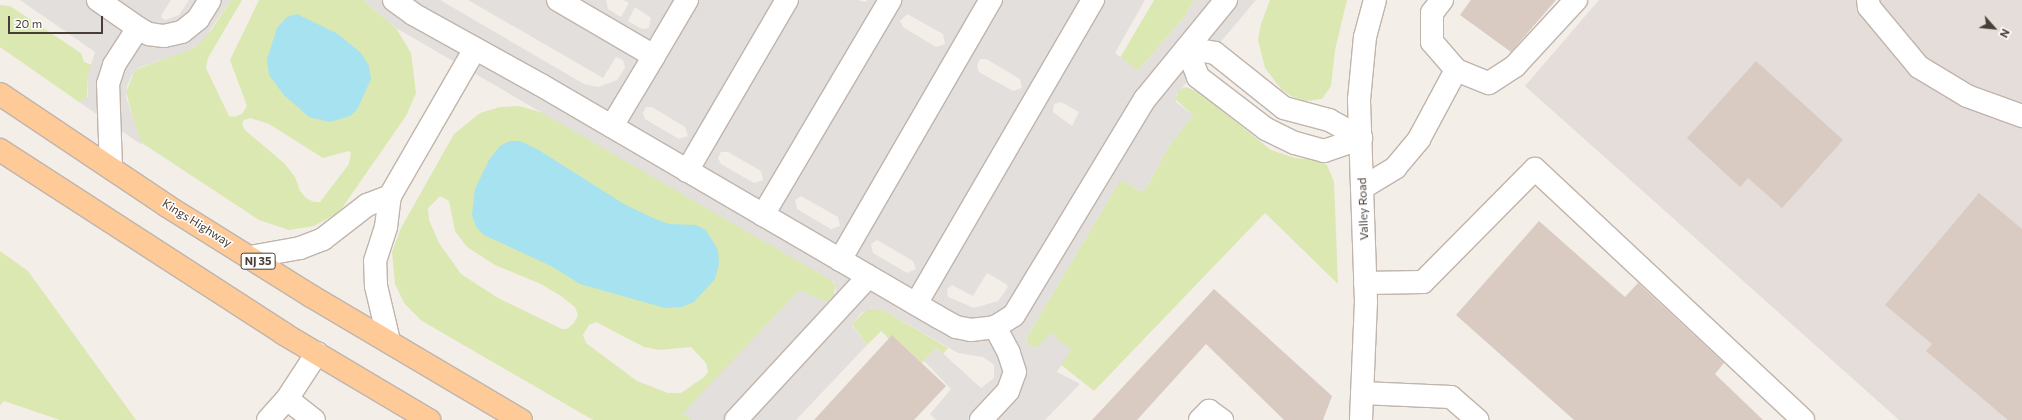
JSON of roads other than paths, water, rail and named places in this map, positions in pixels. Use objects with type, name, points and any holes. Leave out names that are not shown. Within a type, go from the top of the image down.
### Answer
[{"type":"main road","name":"Kings Highway","points":[[0,94],[111,168],[311,296],[521,420]]},
{"type":"main road","points":[[0,150],[317,354],[405,414],[429,420]]},
{"type":"street","points":[[98,0],[138,28],[149,34],[164,36],[182,32],[198,19],[210,0]]},
{"type":"street","points":[[394,0],[413,14],[612,126],[868,277],[956,327],[971,330],[995,327],[1014,315],[1024,302],[1145,99],[1226,0]]},
{"type":"street","points":[[558,0],[580,6],[654,56]]},
{"type":"street","points":[[612,126],[686,0]]},
{"type":"street","points":[[687,171],[787,0]]},
{"type":"street","points":[[763,215],[890,0]]},
{"type":"street","points":[[840,260],[991,0]]},
{"type":"street","points":[[916,304],[1094,0]]},
{"type":"street","name":"Valley Road","points":[[1361,420],[1365,283],[1359,100],[1365,37],[1375,0]]},
{"type":"street","points":[[1442,0],[1432,13],[1432,42],[1456,70],[1489,83],[1515,66],[1576,0]]},
{"type":"street","points":[[1868,0],[1869,7],[1919,67],[1967,96],[2022,116]]},
{"type":"street","points":[[111,168],[108,84],[114,65],[138,28]]},
{"type":"street","points":[[1187,48],[1198,77],[1272,132],[1295,143],[1324,151],[1361,138]]},
{"type":"street","points":[[1187,48],[1215,53],[1284,108],[1329,120],[1361,138]]},
{"type":"street","points":[[389,341],[376,286],[376,261],[386,227],[390,196],[475,49]]},
{"type":"street","points":[[1362,188],[1395,168],[1419,139],[1456,70]]},
{"type":"street","points":[[1365,283],[1423,282],[1535,169],[1803,420]]},
{"type":"street","points":[[250,256],[300,248],[323,239],[367,205],[390,196]]},
{"type":"street","points":[[736,420],[868,277]]},
{"type":"street","points":[[981,420],[1008,391],[1015,372],[1009,353],[995,327]]},
{"type":"street","points":[[268,420],[287,399],[317,354]]},
{"type":"street","points":[[1362,393],[1451,396],[1477,420]]},
{"type":"street","points":[[287,399],[314,420]]},
{"type":"street","points":[[1200,420],[1209,411],[1222,420]]},
{"type":"water","points":[[297,14],[338,34],[361,53],[369,66],[371,79],[357,110],[350,116],[330,122],[309,117],[284,95],[269,75],[267,59],[277,28],[287,17]]},
{"type":"water","points":[[510,141],[520,141],[537,149],[624,204],[653,218],[669,224],[696,225],[706,230],[718,250],[719,264],[715,279],[694,302],[682,307],[665,308],[580,284],[551,266],[484,235],[476,227],[472,215],[475,189],[489,160],[500,146]]}]
